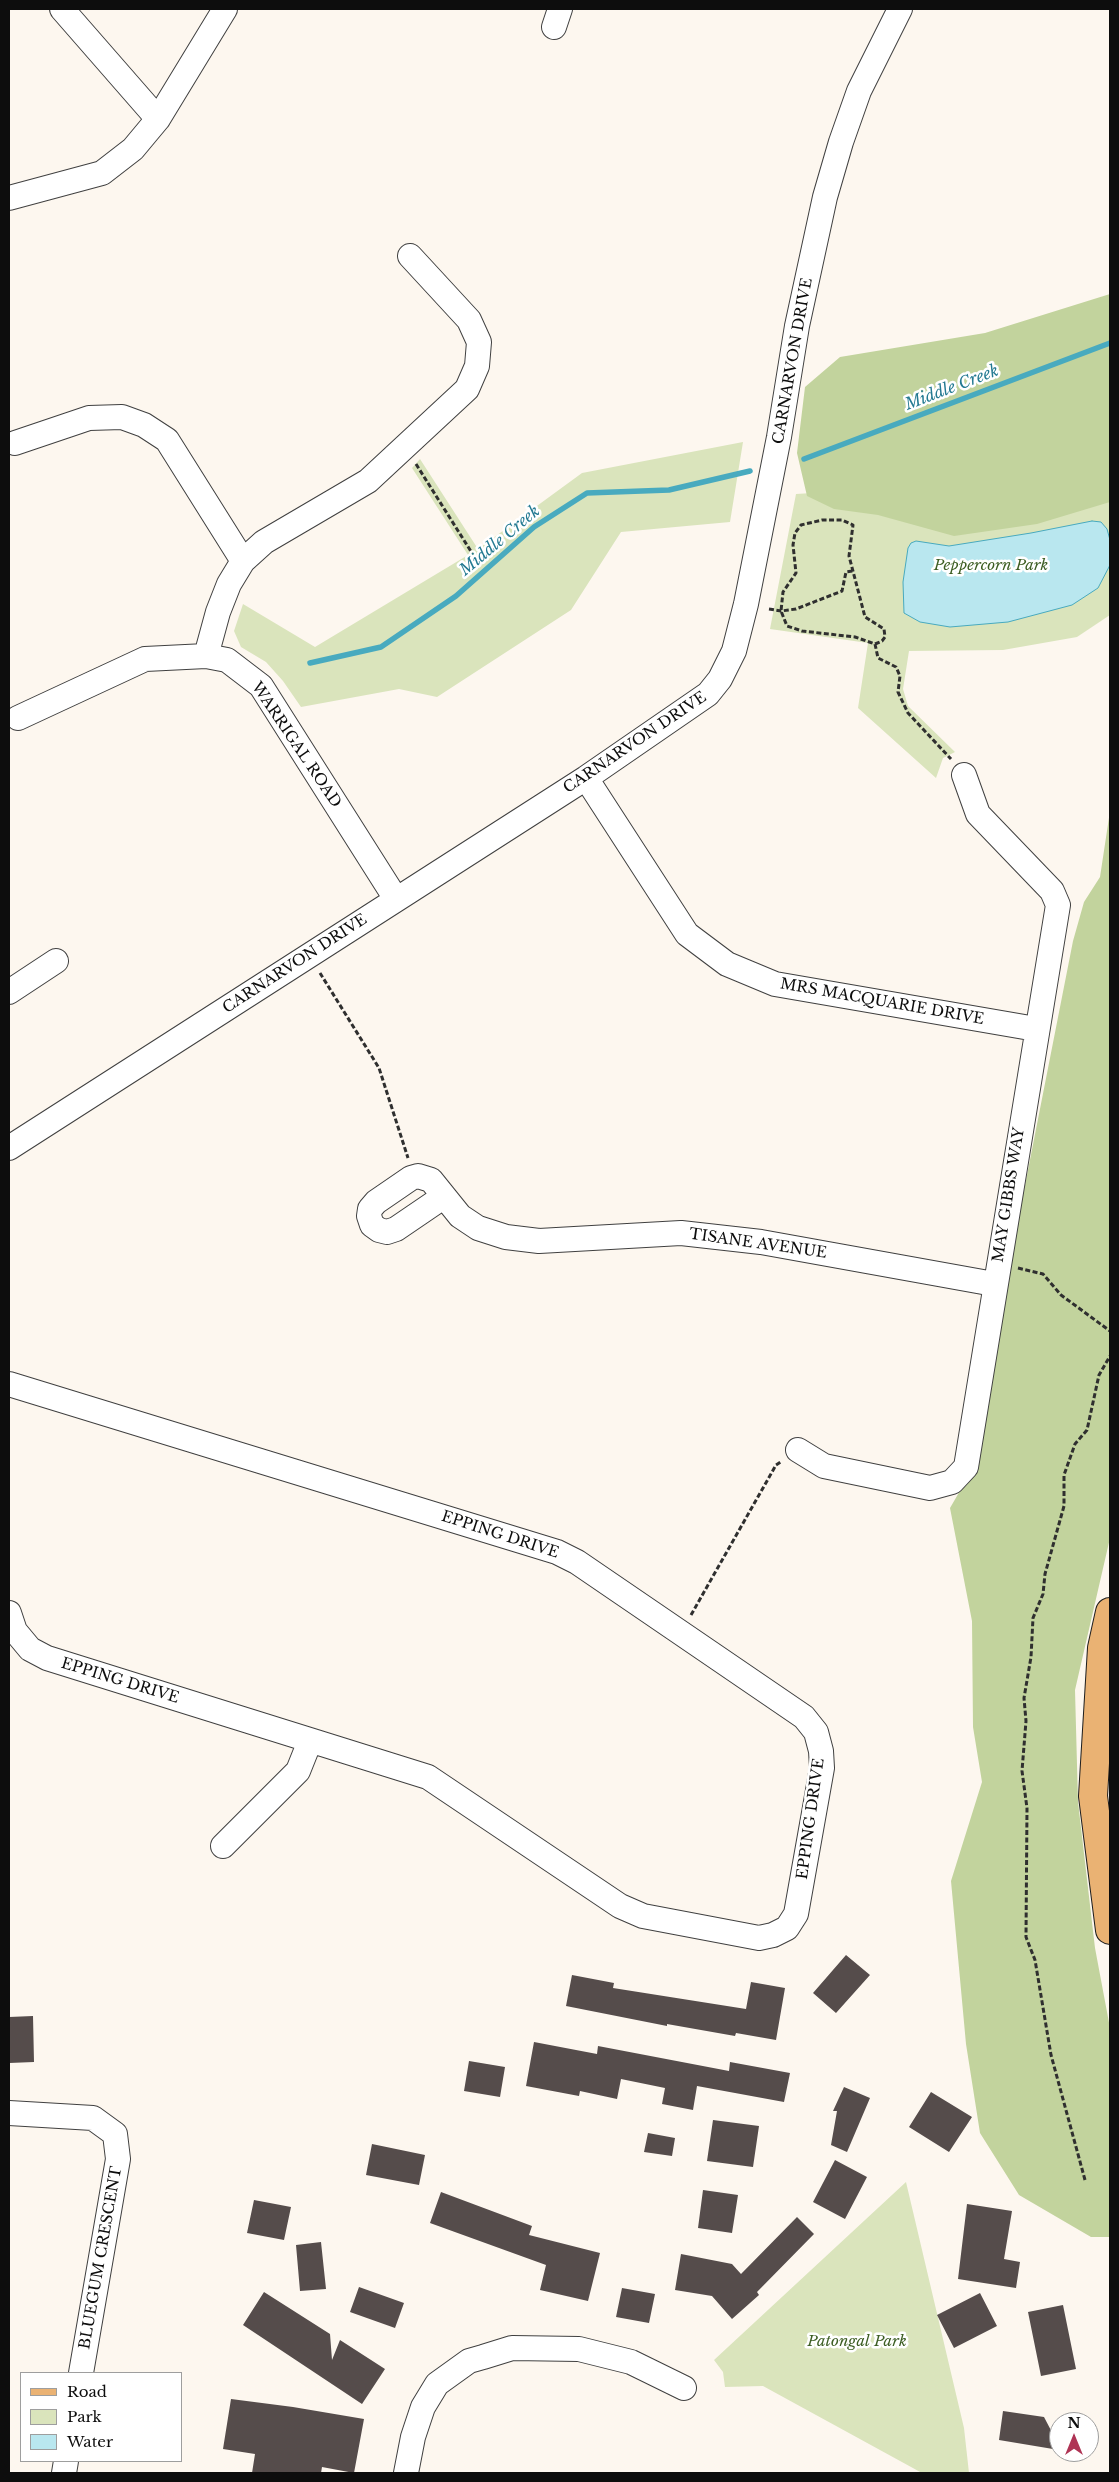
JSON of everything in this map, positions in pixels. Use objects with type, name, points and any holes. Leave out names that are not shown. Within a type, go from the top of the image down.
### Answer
[{"type":"main road","points":[[1110,1612],[1102,1648],[1093,1796],[1110,1930]]},
{"type":"street","points":[[62,9],[158,119]]},
{"type":"street","points":[[9,198],[102,173],[133,149],[158,119],[225,9]]},
{"type":"street","name":"CARNARVON DRIVE","points":[[9,1148],[586,778],[708,694],[720,679],[731,658],[746,604],[779,437],[797,326],[825,197],[841,142],[859,91],[900,9]]},
{"type":"street","points":[[206,656],[218,612],[229,584],[242,561],[264,542],[368,481],[467,389],[478,366],[478,342],[469,320],[410,256]]},
{"type":"street","points":[[15,443],[89,418],[122,417],[144,425],[167,440],[242,561]]},
{"type":"street","name":"WARRIGAL ROAD","points":[[18,718],[145,660],[206,656],[227,660],[261,686],[396,899]]},
{"type":"street","name":"MAY GIBBS WAY","points":[[798,1450],[824,1466],[930,1488],[952,1482],[966,1467],[1036,1029],[1058,905],[1052,890],[978,814],[964,775]]},
{"type":"street","name":"MRS MACQUARIE DRIVE","points":[[586,778],[687,934],[727,964],[774,984],[1036,1029]]},
{"type":"street","points":[[9,992],[56,961]]},
{"type":"street","name":"TISANE AVENUE","points":[[411,1178],[426,1177],[460,1216],[478,1228],[506,1237],[539,1241],[681,1233],[996,1274]]},
{"type":"street","points":[[411,1178],[376,1202],[370,1209],[369,1216],[372,1225],[379,1230],[387,1232],[396,1229],[443,1197]]},
{"type":"street","name":"EPPING DRIVE","points":[[9,1384],[557,1552],[577,1562],[681,1632],[804,1717],[816,1732],[821,1751],[822,1768],[796,1914],[787,1928],[773,1935],[759,1938],[643,1916],[620,1906],[428,1777],[47,1658],[30,1648],[15,1630],[9,1613]]},
{"type":"street","points":[[223,1846],[298,1772],[310,1741]]},
{"type":"street","name":"BLUEGUM CRESCENT","points":[[9,2113],[92,2118],[115,2134],[118,2160],[81,2372]]},
{"type":"street","points":[[406,2473],[413,2437],[423,2407],[437,2384],[469,2361],[512,2348],[579,2349],[631,2362],[684,2388]]},
{"type":"path","points":[[403,448],[420,470],[472,553]]},
{"type":"path","points":[[822,520],[842,520],[853,525],[849,556],[865,616],[884,629],[885,637],[882,642],[875,644],[855,637],[802,631],[787,626],[781,611],[783,592],[796,573],[793,545],[795,533],[801,525],[822,520]]},
{"type":"path","points":[[769,609],[781,611],[796,609],[842,591],[846,572],[853,571]]},
{"type":"path","points":[[875,644],[878,658],[896,667],[900,676],[898,692],[908,713],[939,744],[964,775]]},
{"type":"path","points":[[310,955],[379,1068],[408,1159],[411,1178]]},
{"type":"path","points":[[996,1274],[1034,1270],[1043,1274],[1061,1295],[1110,1331]]},
{"type":"path","points":[[1085,2180],[1051,2055],[1035,1960],[1026,1937],[1027,1808],[1022,1772],[1026,1721],[1024,1698],[1031,1657],[1033,1618],[1043,1594],[1045,1574],[1064,1506],[1064,1474],[1075,1444],[1087,1430],[1099,1375],[1110,1356]]},
{"type":"path","points":[[681,1632],[776,1465],[798,1450]]},
{"type":"green space","points":[[1110,294],[1110,502],[1037,524],[954,536],[878,515],[834,509],[807,496],[797,453],[805,387],[840,357],[985,333]]},
{"type":"green space","points":[[743,442],[730,522],[621,532],[571,610],[437,697],[399,689],[301,707],[283,681],[266,662],[241,647],[234,631],[243,604],[315,647],[468,555],[412,468],[420,459],[478,549],[582,473]]},
{"type":"green space","name":"Peppercorn Park","points":[[1110,475],[1110,615],[1077,637],[1003,650],[909,651],[903,689],[908,706],[955,752],[943,758],[936,778],[858,708],[868,643],[770,629],[796,494]]},
{"type":"green space","points":[[1110,811],[1110,1538],[1075,1690],[1078,1802],[1095,1948],[1110,2028],[1110,2237],[1091,2237],[1019,2195],[980,2133],[966,2044],[951,1881],[982,1782],[973,1727],[972,1621],[950,1508],[975,1465],[1004,1292],[1073,941],[1084,902],[1100,877]]},
{"type":"green space","name":"Patongal Park","points":[[906,2182],[964,2428],[969,2473],[922,2473],[763,2386],[725,2387],[723,2372],[714,2360]]},
{"type":"water","points":[[1092,521],[1101,522],[1107,529],[1110,540],[1110,565],[1098,588],[1072,605],[1008,622],[950,627],[920,622],[904,613],[903,582],[908,548],[911,543],[916,541],[949,546]]},
{"type":"building","points":[[846,1955],[870,1975],[836,2013],[813,1993]]},
{"type":"building","points":[[572,1975],[614,1983],[613,1988],[746,2009],[751,1982],[785,1988],[776,2040],[736,2033],[735,2036],[667,2024],[667,2026],[566,2006]]},
{"type":"building","points":[[33,2016],[34,2062],[9,2063],[9,2017]]},
{"type":"building","points":[[534,2042],[597,2054],[598,2046],[729,2071],[730,2062],[790,2073],[784,2102],[697,2086],[693,2110],[662,2104],[665,2088],[621,2079],[617,2099],[580,2091],[579,2096],[526,2086]]},
{"type":"building","points":[[469,2061],[505,2067],[500,2097],[464,2091]]},
{"type":"building","points":[[844,2087],[870,2098],[847,2152],[831,2145],[837,2111],[833,2111]]},
{"type":"building","points":[[931,2092],[972,2117],[949,2152],[909,2127]]},
{"type":"building","points":[[713,2120],[759,2126],[753,2167],[707,2161]]},
{"type":"building","points":[[648,2133],[675,2138],[672,2156],[644,2152]]},
{"type":"building","points":[[372,2144],[425,2155],[419,2185],[366,2175]]},
{"type":"building","points":[[835,2160],[867,2177],[845,2219],[813,2202]]},
{"type":"building","points":[[703,2190],[738,2195],[732,2233],[698,2228]]},
{"type":"building","points":[[441,2192],[532,2226],[529,2235],[600,2253],[588,2301],[540,2290],[546,2265],[430,2223]]},
{"type":"building","points":[[254,2200],[291,2207],[284,2240],[247,2233]]},
{"type":"building","points":[[967,2204],[1012,2211],[1004,2259],[1020,2262],[1016,2288],[958,2279]]},
{"type":"building","points":[[797,2217],[814,2234],[757,2292],[759,2295],[732,2319],[712,2296],[675,2290],[681,2254],[732,2264],[741,2274]]},
{"type":"building","points":[[321,2242],[326,2289],[300,2291],[296,2245]]},
{"type":"building","points":[[359,2287],[404,2303],[395,2328],[350,2312]]},
{"type":"building","points":[[622,2288],[655,2294],[649,2323],[616,2317]]},
{"type":"building","points":[[264,2292],[330,2334],[332,2360],[340,2340],[385,2369],[362,2404],[243,2325]]},
{"type":"building","points":[[980,2293],[997,2326],[954,2348],[937,2315]]},
{"type":"building","points":[[1063,2305],[1076,2369],[1041,2376],[1028,2312]]},
{"type":"building","points":[[231,2399],[364,2419],[354,2473],[322,2467],[321,2473],[252,2473],[255,2454],[223,2449]]},
{"type":"building","points":[[1003,2411],[1044,2417],[1049,2427],[1049,2448],[999,2440]]},
{"type":"waterway","name":"Middle Creek","points":[[804,459],[1110,343]]},
{"type":"waterway","name":"Middle Creek","points":[[310,663],[381,647],[456,596],[534,527],[587,493],[669,490],[750,471]]}]
